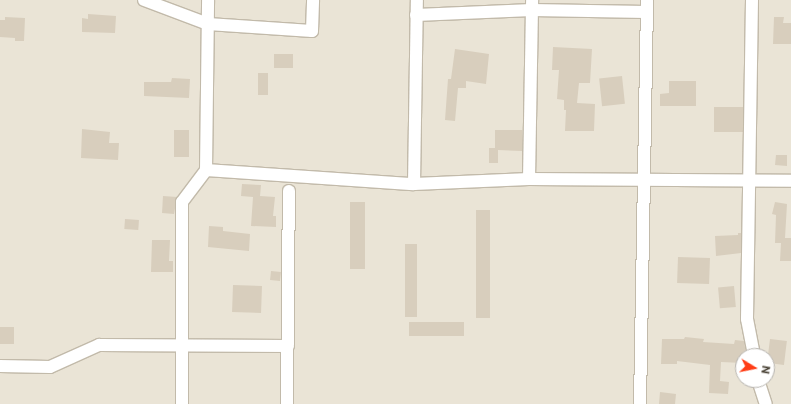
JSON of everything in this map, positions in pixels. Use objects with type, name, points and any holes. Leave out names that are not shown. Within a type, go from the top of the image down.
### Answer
[{"type":"street","points":[[144,0],[208,24],[312,31],[313,0]]},
{"type":"street","points":[[182,404],[182,202],[206,170],[208,0]]},
{"type":"street","points":[[414,184],[416,0]]},
{"type":"street","points":[[752,0],[747,319],[752,348]]},
{"type":"street","points":[[416,15],[532,5],[646,6],[640,404]]},
{"type":"street","points":[[529,179],[532,5]]},
{"type":"street","points":[[206,170],[414,184],[529,179],[749,182],[791,181]]},
{"type":"street","points":[[287,404],[289,191]]},
{"type":"street","points":[[0,366],[50,367],[99,345],[288,346]]},
{"type":"street","points":[[761,388],[766,404]]},
{"type":"shaded area","points":[[0,0],[791,0],[791,404],[0,404]]},
{"type":"building","points":[[88,14],[116,16],[115,33],[82,32],[82,18],[88,19]]},
{"type":"building","points":[[5,17],[25,18],[24,41],[15,41],[15,38],[0,37],[0,20],[5,20]]},
{"type":"building","points":[[774,17],[784,17],[783,23],[791,23],[791,44],[773,44]]},
{"type":"building","points":[[553,47],[592,49],[590,83],[579,83],[577,103],[595,104],[594,131],[565,131],[566,110],[564,110],[564,100],[557,99],[559,70],[552,70]]},
{"type":"building","points":[[455,49],[489,54],[486,84],[466,81],[466,88],[458,88],[455,121],[445,120],[448,79],[451,79]]},
{"type":"building","points":[[274,54],[293,54],[293,68],[274,68]]},
{"type":"building","points":[[258,73],[268,73],[268,95],[258,95]]},
{"type":"building","points":[[622,76],[625,104],[602,106],[599,78]]},
{"type":"building","points":[[172,78],[190,79],[189,98],[144,96],[144,82],[171,82]]},
{"type":"building","points":[[669,81],[696,81],[696,106],[660,106],[660,94],[669,93]]},
{"type":"building","points":[[714,107],[743,107],[743,132],[714,132]]},
{"type":"building","points":[[82,129],[110,132],[109,143],[119,143],[118,160],[81,158]]},
{"type":"building","points":[[174,130],[189,130],[189,157],[174,157]]},
{"type":"building","points":[[495,130],[522,130],[522,151],[498,150],[498,163],[489,163],[489,148],[495,148]]},
{"type":"building","points":[[776,155],[787,155],[787,166],[775,165]]},
{"type":"building","points":[[242,184],[261,185],[260,196],[275,197],[273,216],[276,216],[276,227],[251,226],[253,197],[241,196]]},
{"type":"building","points":[[163,196],[177,197],[174,214],[162,213]]},
{"type":"building","points":[[350,202],[365,202],[365,269],[350,269]]},
{"type":"building","points":[[775,202],[787,204],[785,238],[791,238],[791,261],[780,261],[781,243],[775,243],[776,215],[772,214]]},
{"type":"building","points":[[476,210],[490,210],[490,318],[476,318]]},
{"type":"building","points":[[125,219],[139,220],[138,230],[124,229]]},
{"type":"building","points":[[209,226],[223,227],[223,231],[250,234],[249,251],[208,247]]},
{"type":"building","points":[[738,233],[741,233],[741,253],[716,256],[715,236],[738,235]]},
{"type":"building","points":[[152,240],[170,240],[169,261],[173,261],[173,272],[151,272]]},
{"type":"building","points":[[405,244],[417,244],[417,317],[405,317]]},
{"type":"building","points":[[678,257],[710,258],[709,284],[677,283]]},
{"type":"building","points":[[271,271],[281,272],[280,281],[270,280]]},
{"type":"building","points":[[233,285],[262,286],[261,313],[232,312]]},
{"type":"building","points":[[734,286],[736,307],[720,308],[718,287]]},
{"type":"building","points":[[409,322],[464,322],[464,336],[409,336]]},
{"type":"building","points":[[0,327],[14,327],[14,344],[0,344]]},
{"type":"building","points":[[685,337],[704,339],[703,342],[734,344],[735,340],[744,341],[745,348],[735,348],[735,363],[721,362],[720,381],[729,382],[728,394],[709,393],[710,365],[677,361],[677,364],[661,364],[662,339],[684,339]]},
{"type":"building","points":[[770,339],[787,341],[784,365],[775,364],[775,348],[769,348]]},
{"type":"building","points":[[660,392],[676,394],[675,404],[659,404]]}]
